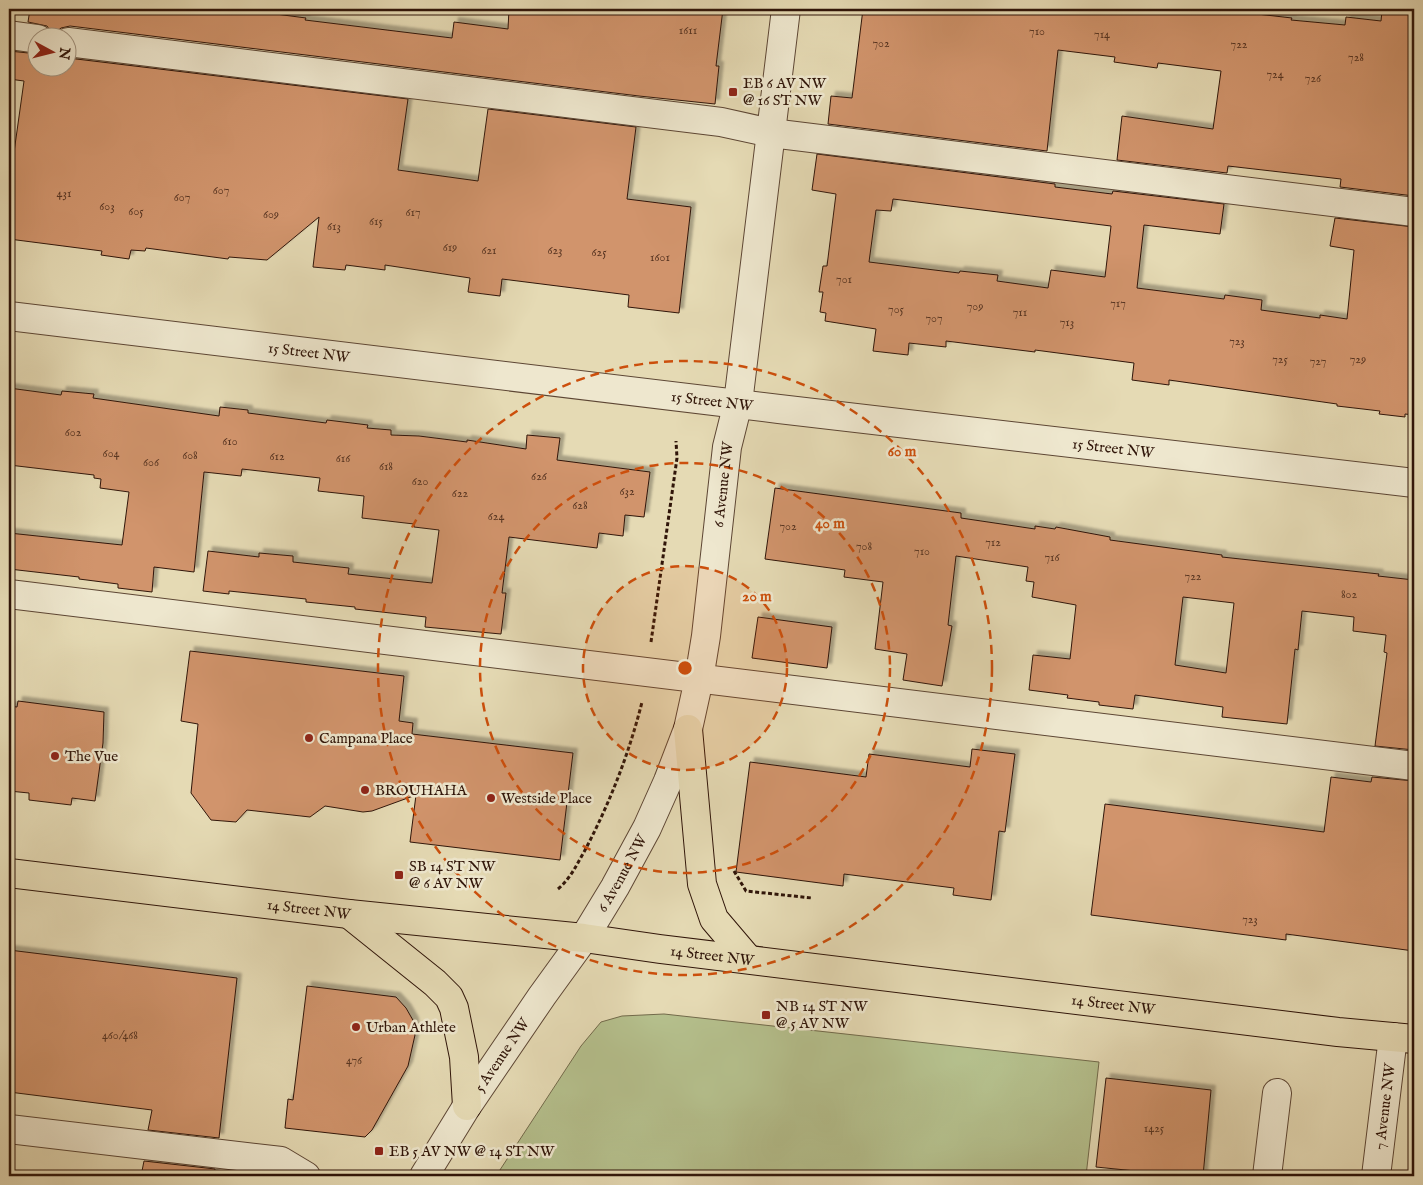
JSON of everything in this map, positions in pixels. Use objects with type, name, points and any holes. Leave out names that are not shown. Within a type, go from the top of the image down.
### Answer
[{"type":"main road","points":[[688,729],[702,884],[714,919],[748,959]]},
{"type":"main road","name":"14 Street NW","points":[[9,873],[349,914],[584,938],[660,949],[1338,1032],[1404,1038]]},
{"type":"main road","points":[[349,914],[435,983],[449,997],[454,1008],[464,1057],[467,1106]]},
{"type":"street","name":"6 Avenue NW","points":[[584,938],[615,887],[647,828],[668,781],[688,729],[699,679],[706,636],[727,447],[738,403],[786,9]]},
{"type":"street","points":[[9,35],[28,38]]},
{"type":"street","points":[[78,43],[720,122],[771,133],[1414,212]]},
{"type":"street","name":"15 Street NW","points":[[9,316],[1414,484]]},
{"type":"street","points":[[9,594],[1414,766]]},
{"type":"street","name":"5 Avenue NW","points":[[424,1176],[467,1106],[584,938]]},
{"type":"street","name":"7 Avenue NW","points":[[1376,1176],[1404,1038]]},
{"type":"street","points":[[1267,1176],[1276,1093]]},
{"type":"street","points":[[9,1129],[281,1161],[306,1176]]},
{"type":"path","points":[[733,870],[746,891],[812,898]]},
{"type":"green space","points":[[664,1014],[1099,1062],[1086,1176],[496,1176],[581,1046],[601,1022],[622,1016]]},
{"type":"building","points":[[30,9],[254,9],[253,11],[306,18],[305,20],[452,38],[454,22],[508,29],[509,9],[723,9],[716,66],[719,66],[715,104],[70,26],[48,28],[47,26],[28,22]]},
{"type":"building","points":[[863,9],[1257,9],[1257,14],[1292,18],[1291,20],[1345,25],[1346,17],[1381,21],[1382,11],[1414,15],[1414,196],[1340,187],[1341,179],[1228,166],[1227,173],[1117,160],[1122,116],[1213,129],[1221,71],[1158,63],[1157,68],[1114,62],[1115,57],[1058,50],[1047,151],[828,124],[831,96],[852,98]]},
{"type":"building","points":[[9,51],[28,53],[28,78],[78,78],[78,59],[408,99],[398,170],[478,181],[488,109],[636,127],[627,199],[691,207],[679,313],[628,307],[629,295],[502,279],[500,296],[468,292],[470,278],[385,265],[385,270],[346,265],[345,270],[313,267],[319,217],[267,260],[229,257],[228,259],[146,248],[145,251],[131,250],[129,259],[101,255],[102,251],[9,239],[9,188],[24,81],[9,79]]},
{"type":"building","points":[[817,154],[1055,184],[1055,187],[1112,194],[1113,191],[1224,204],[1220,234],[1144,225],[1137,288],[1224,299],[1225,295],[1262,300],[1261,310],[1320,318],[1320,315],[1347,319],[1354,250],[1330,246],[1335,218],[1414,227],[1414,415],[1405,414],[1405,417],[1379,414],[1380,411],[1169,380],[1169,385],[1132,380],[1134,363],[1035,350],[1035,352],[946,341],[946,347],[909,343],[908,355],[873,351],[876,329],[825,321],[826,313],[820,312],[823,292],[819,292],[823,266],[827,266],[836,194],[812,190]],"holes":[[[893,199],[1111,226],[1105,277],[1051,270],[1048,288],[997,281],[998,275],[960,271],[959,273],[869,262],[876,210],[891,211]]]},
{"type":"building","points":[[9,388],[61,395],[62,391],[94,394],[93,398],[219,416],[220,407],[248,410],[248,413],[326,423],[327,420],[368,425],[367,428],[391,430],[391,435],[419,436],[467,442],[467,440],[526,449],[527,435],[560,438],[557,460],[650,472],[644,517],[625,515],[623,536],[599,533],[597,548],[509,537],[502,593],[506,593],[501,634],[425,627],[426,617],[306,602],[306,599],[229,591],[229,594],[203,591],[208,551],[259,557],[259,553],[293,556],[293,562],[349,568],[348,574],[432,583],[439,530],[414,527],[414,524],[362,518],[364,496],[318,491],[320,478],[242,469],[241,476],[204,472],[194,572],[154,567],[152,592],[118,588],[118,584],[79,579],[79,577],[9,569],[9,533],[122,545],[129,492],[100,488],[101,479],[94,478],[94,475],[9,465]]},
{"type":"building","points":[[775,488],[961,513],[961,518],[1035,529],[1035,526],[1055,529],[1056,527],[1110,537],[1110,540],[1222,555],[1222,557],[1379,574],[1378,576],[1414,580],[1414,750],[1375,746],[1387,653],[1384,652],[1386,635],[1353,631],[1354,617],[1302,611],[1298,650],[1295,649],[1287,724],[1222,717],[1223,707],[1135,695],[1133,709],[1099,705],[1099,702],[1067,698],[1068,695],[1029,690],[1033,655],[1070,659],[1076,605],[1032,597],[1034,582],[1026,581],[1028,567],[956,556],[948,625],[952,626],[942,686],[903,680],[907,654],[875,649],[883,582],[844,577],[845,570],[765,559]],"holes":[[[1183,597],[1234,603],[1226,673],[1175,665]]]},
{"type":"building","points":[[758,617],[832,627],[827,668],[752,658]]},
{"type":"building","name":"Campana Place","points":[[190,651],[404,676],[399,721],[413,723],[412,734],[573,753],[560,860],[410,842],[416,795],[372,811],[363,812],[325,806],[310,817],[247,810],[236,822],[211,820],[191,793],[198,724],[181,721]]},
{"type":"building","name":"The Vue","points":[[18,701],[104,712],[103,743],[95,801],[72,798],[71,805],[29,800],[29,793],[9,791],[9,706],[17,707]]},
{"type":"building","points":[[972,749],[1015,754],[1005,832],[999,831],[991,900],[953,895],[954,888],[844,874],[843,886],[736,872],[750,762],[866,777],[869,754],[970,767]]},
{"type":"building","points":[[1331,777],[1371,782],[1372,777],[1414,781],[1414,951],[1286,934],[1286,940],[1091,915],[1105,804],[1324,832]]},
{"type":"building","points":[[9,950],[237,978],[219,1138],[148,1130],[152,1110],[9,1092]]},
{"type":"building","points":[[307,986],[396,997],[406,1008],[414,1022],[415,1035],[408,1066],[372,1130],[365,1137],[285,1128],[288,1099],[293,1100]]},
{"type":"building","points":[[1106,1078],[1211,1090],[1203,1176],[1185,1176],[1096,1167]]},
{"type":"building","points":[[144,1161],[215,1169],[214,1176],[141,1176]]},
{"type":"place","name":"EB 6 AV NW @ 16 ST NW","points":[[733,92]]},
{"type":"place","name":"Campana Place","points":[[309,738]]},
{"type":"place","name":"The Vue","points":[[55,756]]},
{"type":"place","name":"BROUHAHA","points":[[365,790]]},
{"type":"place","name":"Westside Place","points":[[491,798]]},
{"type":"place","name":"SB 14 ST NW @ 6 AV NW","points":[[399,875]]},
{"type":"place","name":"NB 14 ST NW @ 5 AV NW","points":[[766,1015]]},
{"type":"place","name":"Urban Athlete","points":[[356,1027]]},
{"type":"place","name":"EB 5 AV NW @ 14 ST NW","points":[[379,1151]]}]
